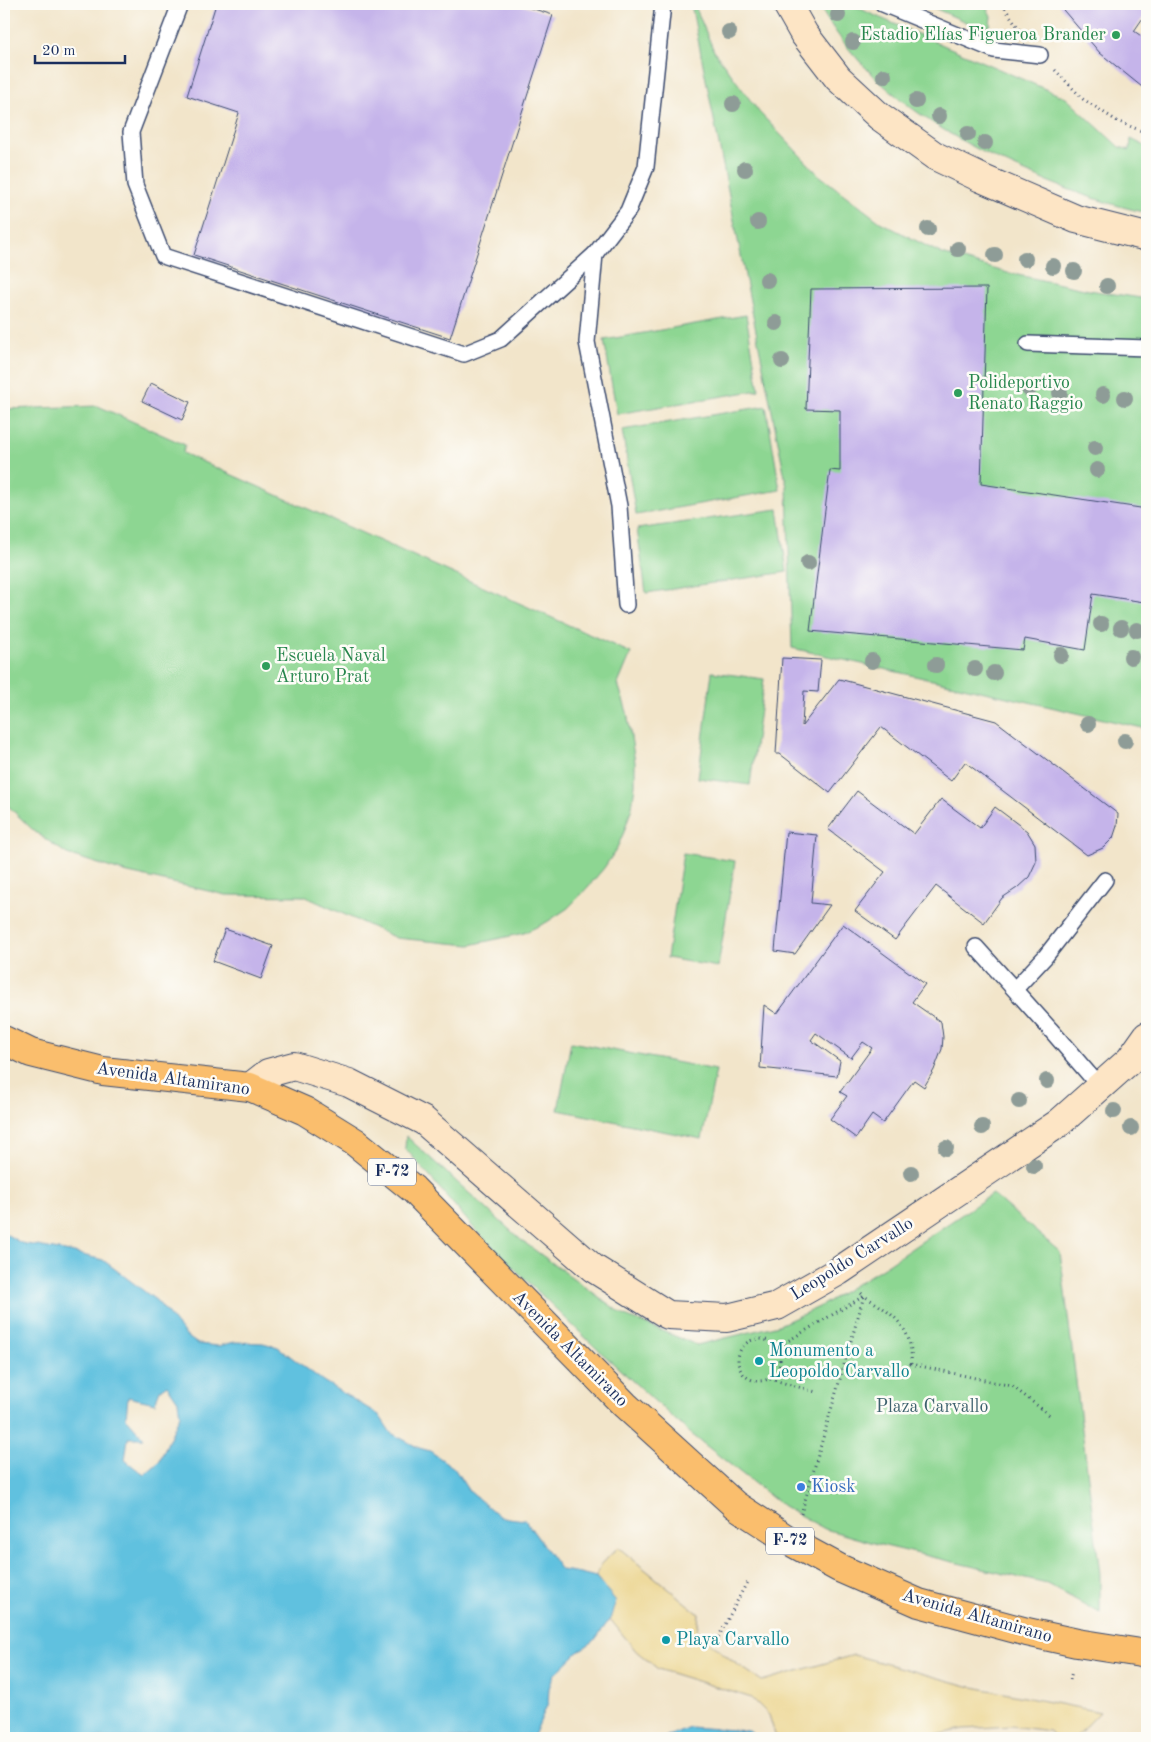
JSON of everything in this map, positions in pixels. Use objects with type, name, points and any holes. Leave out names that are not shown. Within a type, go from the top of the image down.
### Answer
[{"type":"main road","name":"Avenida Altamirano","points":[[4,1040],[31,1053],[102,1071],[250,1087],[305,1111],[355,1142],[412,1189],[625,1406],[735,1505],[793,1543],[839,1568],[919,1603],[1027,1632],[1077,1643],[1147,1654]]},
{"type":"street","points":[[787,4],[804,34],[838,78],[879,116],[936,156],[980,178],[1076,219],[1147,237]]},
{"type":"street","name":"Leopoldo Carvallo","points":[[250,1087],[268,1073],[294,1066],[349,1083],[424,1121],[593,1268],[668,1315],[727,1318],[777,1306],[839,1271],[1059,1123],[1130,1060],[1147,1036]]},
{"type":"lane","points":[[180,4],[131,132],[135,185],[163,256],[464,354],[501,339],[595,254],[628,211],[646,167],[663,4]]},
{"type":"lane","points":[[883,4],[994,50],[1040,55]]},
{"type":"lane","points":[[595,254],[587,342],[619,506],[626,605]]},
{"type":"lane","points":[[1028,344],[1147,348]]},
{"type":"lane","points":[[1015,989],[1045,957],[1106,880]]},
{"type":"lane","points":[[976,947],[1100,1087]]},
{"type":"path","points":[[1002,4],[1040,55],[1083,99],[1117,121],[1147,133]]},
{"type":"path","points":[[839,1271],[864,1296],[890,1312],[906,1331],[912,1349],[911,1364],[1012,1386],[1052,1417]]},
{"type":"path","points":[[793,1543],[864,1296]]},
{"type":"path","points":[[776,1348],[864,1296]]},
{"type":"path","points":[[769,1379],[779,1369],[780,1355],[776,1348],[772,1343],[758,1339],[745,1344],[738,1356],[739,1370],[743,1376],[756,1382],[769,1379],[816,1392]]},
{"type":"path","points":[[714,1646],[747,1582]]},
{"type":"green space","name":"Polideportivo Renato Raggio","points":[[691,4],[694,4],[714,51],[759,112],[819,175],[880,222],[942,254],[1008,273],[1089,290],[1147,299],[1147,729],[792,648],[787,487]]},
{"type":"green space","points":[[818,4],[851,4],[1066,98],[1119,147],[1130,150],[1131,139],[1147,147],[1147,213],[1094,198],[1042,179],[976,148],[944,130],[887,88],[861,63],[838,35]]},
{"type":"green space","points":[[925,4],[985,4],[991,16],[990,26],[983,29]]},
{"type":"green space","points":[[746,315],[759,390],[617,414],[604,340]]},
{"type":"green space","points":[[98,406],[185,445],[183,453],[631,653],[618,684],[627,712],[635,762],[635,785],[632,807],[616,850],[604,868],[568,908],[547,922],[524,933],[470,945],[396,938],[304,896],[226,895],[124,872],[67,854],[34,831],[4,802],[4,409]]},
{"type":"green space","points":[[766,406],[780,490],[636,515],[622,430]]},
{"type":"green space","points":[[778,509],[787,572],[646,593],[637,529]]},
{"type":"green space","points":[[712,672],[764,679],[750,785],[698,778]]},
{"type":"green space","points":[[683,853],[735,861],[718,967],[667,958]]},
{"type":"green space","points":[[571,1042],[716,1070],[702,1139],[558,1110]]},
{"type":"green space","name":"Plaza Carvallo","points":[[406,1136],[521,1240],[625,1316],[697,1345],[779,1325],[819,1307],[887,1265],[992,1194],[1060,1252],[1100,1574],[1100,1613],[1047,1584],[881,1545],[825,1529],[783,1506],[690,1433],[595,1347],[479,1234],[405,1148]]},
{"type":"sand","name":"Playa Carvallo","points":[[618,1547],[699,1614],[697,1633],[762,1681],[854,1655],[968,1686],[1100,1712],[1075,1738],[1055,1738],[1049,1731],[1011,1726],[964,1729],[930,1738],[776,1738],[769,1715],[752,1698],[658,1669],[636,1651],[610,1619],[615,1601],[596,1577],[601,1565]]},
{"type":"water","points":[[4,1233],[21,1243],[103,1260],[157,1301],[186,1336],[198,1344],[218,1346],[235,1342],[263,1343],[278,1347],[323,1381],[379,1415],[391,1433],[419,1448],[430,1451],[454,1468],[468,1490],[500,1517],[525,1520],[561,1570],[596,1577],[616,1601],[610,1619],[594,1641],[580,1650],[554,1675],[549,1688],[548,1703],[533,1738],[4,1738]],"holes":[[[167,1385],[178,1401],[180,1415],[159,1462],[144,1475],[125,1460],[128,1438],[144,1438],[126,1418],[128,1397],[155,1403],[160,1390]]]},
{"type":"water","points":[[689,1727],[749,1731],[758,1738],[664,1738]]},
{"type":"building","points":[[216,4],[518,4],[553,15],[450,338],[194,255],[239,113],[187,96]]},
{"type":"building","name":"Estadio Elías Figueroa Brander","points":[[1058,4],[1147,4],[1147,12],[1134,31],[1147,40],[1147,91],[1100,53]]},
{"type":"building","points":[[987,288],[981,484],[1147,509],[1147,583],[1144,602],[1093,594],[1085,650],[1025,639],[1023,650],[810,631],[830,470],[840,471],[840,410],[806,409],[811,289]]},
{"type":"building","points":[[151,383],[190,402],[182,420],[142,401]]},
{"type":"building","points":[[782,658],[821,660],[818,692],[804,691],[802,726],[839,679],[996,721],[1118,814],[1113,838],[1103,848],[1087,855],[965,762],[951,781],[881,727],[830,793],[780,754],[776,754]]},
{"type":"building","points":[[857,791],[914,834],[941,799],[980,828],[995,807],[1027,831],[1035,844],[1036,862],[1029,877],[1002,898],[984,923],[936,886],[895,940],[855,911],[885,872],[828,829]]},
{"type":"building","points":[[786,832],[817,835],[811,903],[830,905],[795,954],[775,951]]},
{"type":"building","points":[[843,924],[925,984],[912,1002],[941,1022],[943,1037],[942,1049],[934,1070],[924,1087],[914,1080],[883,1123],[872,1115],[856,1138],[830,1119],[847,1096],[840,1092],[872,1048],[863,1042],[851,1058],[816,1033],[811,1040],[840,1061],[837,1076],[760,1068],[764,1005],[777,1014]]},
{"type":"building","points":[[225,929],[273,946],[261,979],[213,961]]},
{"type":"place","name":"Estadio Elías Figueroa Brander","points":[[1116,35]]},
{"type":"place","name":"Polideportivo Renato Raggio","points":[[958,393]]},
{"type":"place","name":"Escuela Naval Arturo Prat","points":[[266,666]]},
{"type":"place","name":"Monumento a Leopoldo Carvallo","points":[[759,1361]]},
{"type":"place","name":"Kiosk","points":[[801,1487]]},
{"type":"place","name":"Playa Carvallo","points":[[666,1640]]}]
